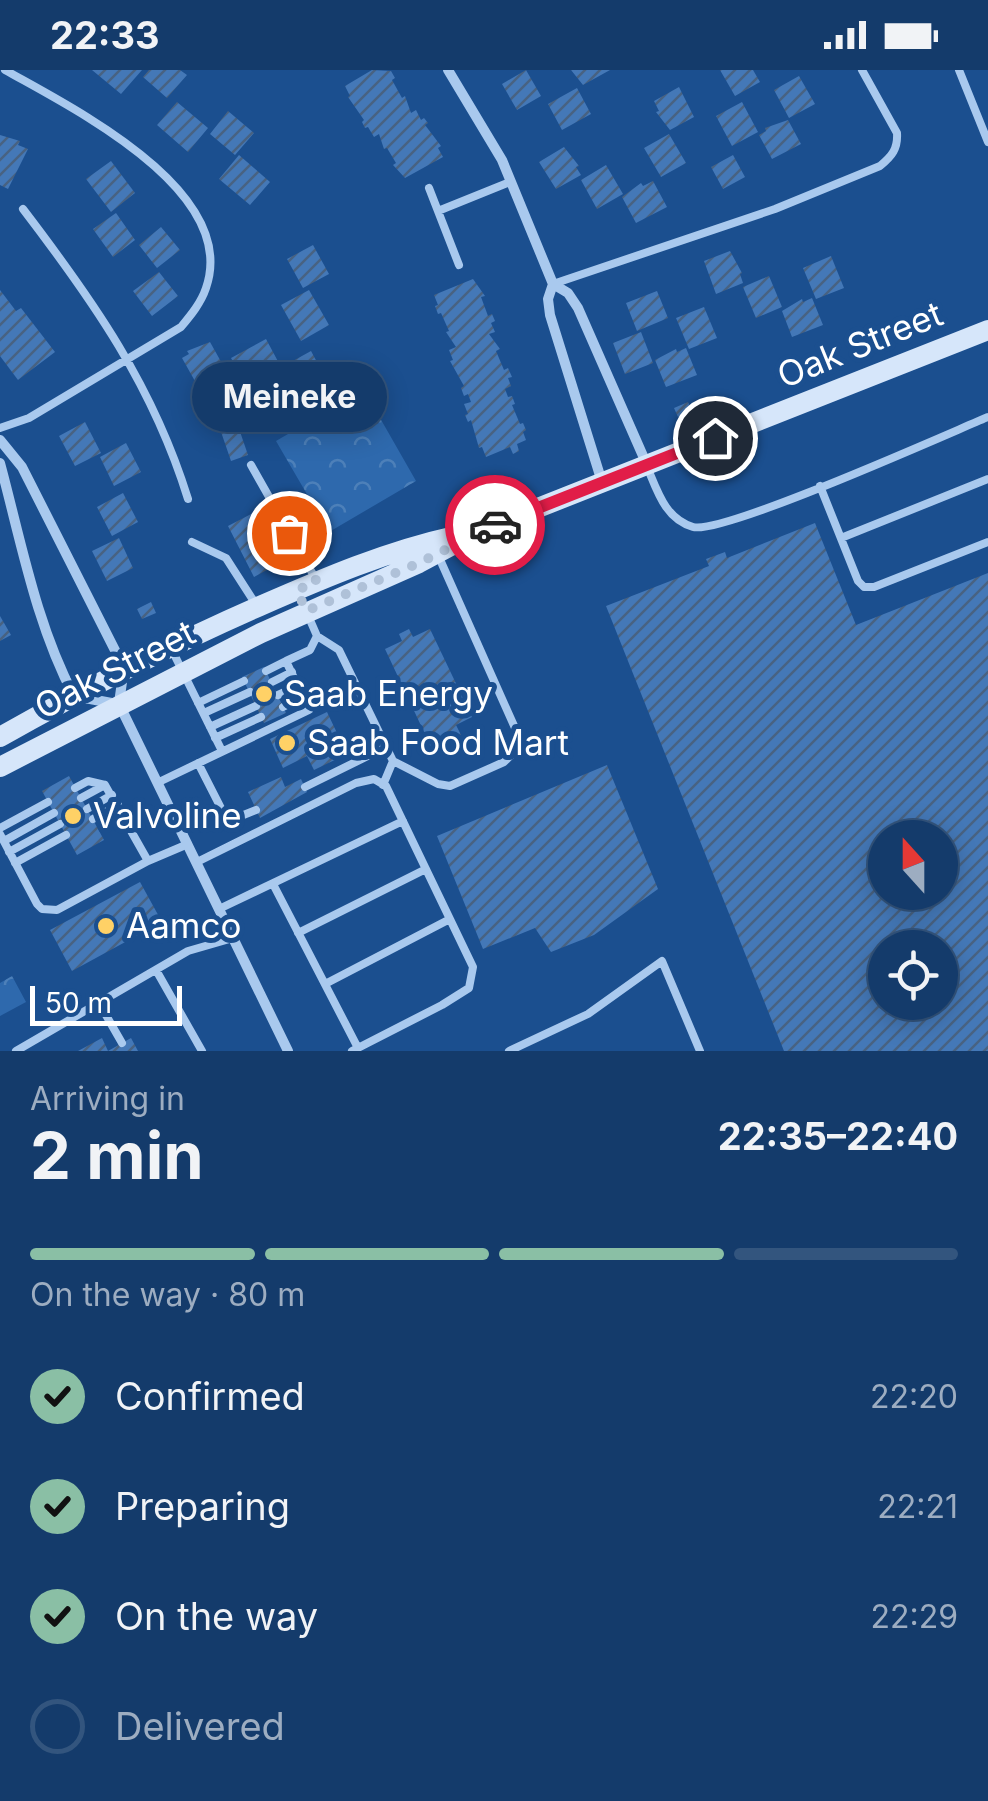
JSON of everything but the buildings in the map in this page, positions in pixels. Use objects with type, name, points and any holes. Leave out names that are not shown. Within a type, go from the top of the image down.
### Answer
[{"type":"main road","name":"Oak Street","points":[[0,767],[435,547],[988,330]]},
{"type":"main road","name":"Oak Street","points":[[0,738],[124,668],[257,607],[402,548],[435,547]]},
{"type":"street","points":[[448,70],[489,136],[554,284],[568,293],[578,308],[646,465]]},
{"type":"street","points":[[554,284],[548,300],[550,315],[602,482]]},
{"type":"street","points":[[0,440],[22,467],[124,668],[119,704],[288,1051]]},
{"type":"street","points":[[0,463],[42,616],[74,696],[119,704]]},
{"type":"lane","points":[[0,428],[29,418],[181,327],[207,285],[209,260],[204,232],[188,204],[144,155],[97,122],[5,70]]},
{"type":"lane","points":[[554,284],[775,209],[880,166],[898,145],[897,133],[862,70]]},
{"type":"lane","points":[[958,70],[988,142]]},
{"type":"lane","points":[[438,211],[510,182]]},
{"type":"lane","points":[[429,188],[459,265]]},
{"type":"lane","points":[[23,209],[130,360],[168,440],[188,499]]},
{"type":"lane","points":[[646,465],[660,498],[675,520],[698,529],[742,518],[988,417]]},
{"type":"lane","points":[[251,465],[317,582]]},
{"type":"lane","points":[[841,538],[988,479]]},
{"type":"lane","points":[[820,486],[858,581],[864,587],[874,588],[988,542]]},
{"type":"lane","points":[[192,542],[226,558],[257,607]]},
{"type":"lane","points":[[297,590],[317,636],[339,650],[393,761],[450,786],[504,762],[516,750],[519,737],[435,547]]},
{"type":"lane","points":[[266,671],[310,650],[317,636]]},
{"type":"lane","points":[[170,646],[222,752]]},
{"type":"lane","points":[[159,782],[310,710],[286,661]]},
{"type":"lane","points":[[272,682],[292,672]]},
{"type":"lane","points":[[198,703],[244,681]]},
{"type":"lane","points":[[278,696],[298,686]]},
{"type":"lane","points":[[204,713],[250,692]]},
{"type":"lane","points":[[284,707],[304,697]]},
{"type":"lane","points":[[210,726],[256,706]]},
{"type":"lane","points":[[216,738],[261,717]]},
{"type":"lane","points":[[304,787],[386,748]]},
{"type":"lane","points":[[383,784],[393,761]]},
{"type":"lane","points":[[198,763],[224,814],[236,818],[256,810]]},
{"type":"lane","points":[[75,788],[88,780],[105,785],[148,861]]},
{"type":"lane","points":[[197,862],[356,783],[374,780],[383,784],[473,967],[469,988],[355,1050],[273,884]]},
{"type":"lane","points":[[81,798],[105,785]]},
{"type":"lane","points":[[87,809],[112,795]]},
{"type":"lane","points":[[1,834],[48,802]]},
{"type":"lane","points":[[93,820],[118,805]]},
{"type":"lane","points":[[1,834],[54,813]]},
{"type":"lane","points":[[219,910],[403,822]]},
{"type":"lane","points":[[10,852],[60,824]]},
{"type":"lane","points":[[1,834],[37,904],[49,912],[188,844]]},
{"type":"lane","points":[[15,863],[66,835]]},
{"type":"lane","points":[[298,933],[426,869]]},
{"type":"lane","points":[[325,984],[450,918]]},
{"type":"lane","points":[[16,1051],[188,951],[233,938]]},
{"type":"lane","points":[[509,1051],[588,1014],[662,961],[700,1051]]},
{"type":"lane","points":[[156,970],[202,1051]]},
{"type":"lane","points":[[99,1003],[122,1043]]},
{"type":"green space","points":[[364,390],[416,481],[329,532],[276,441]]},
{"type":"green space","points":[[12,976],[26,1002],[0,1016],[0,983]]},
{"type":"way so far","points":[[289,533],[317,582],[297,590],[306,611],[419,563],[495,525]]},
{"type":"place","name":"Meineke","points":[[289,533]]},
{"type":"place","name":"Saab Energy","points":[[264,694]]},
{"type":"place","name":"Saab Food Mart","points":[[287,743]]},
{"type":"place","name":"Valvoline","points":[[73,816]]},
{"type":"place","name":"Aamco","points":[[106,926]]},
{"type":"route","points":[[495,525],[715,438]]}]
